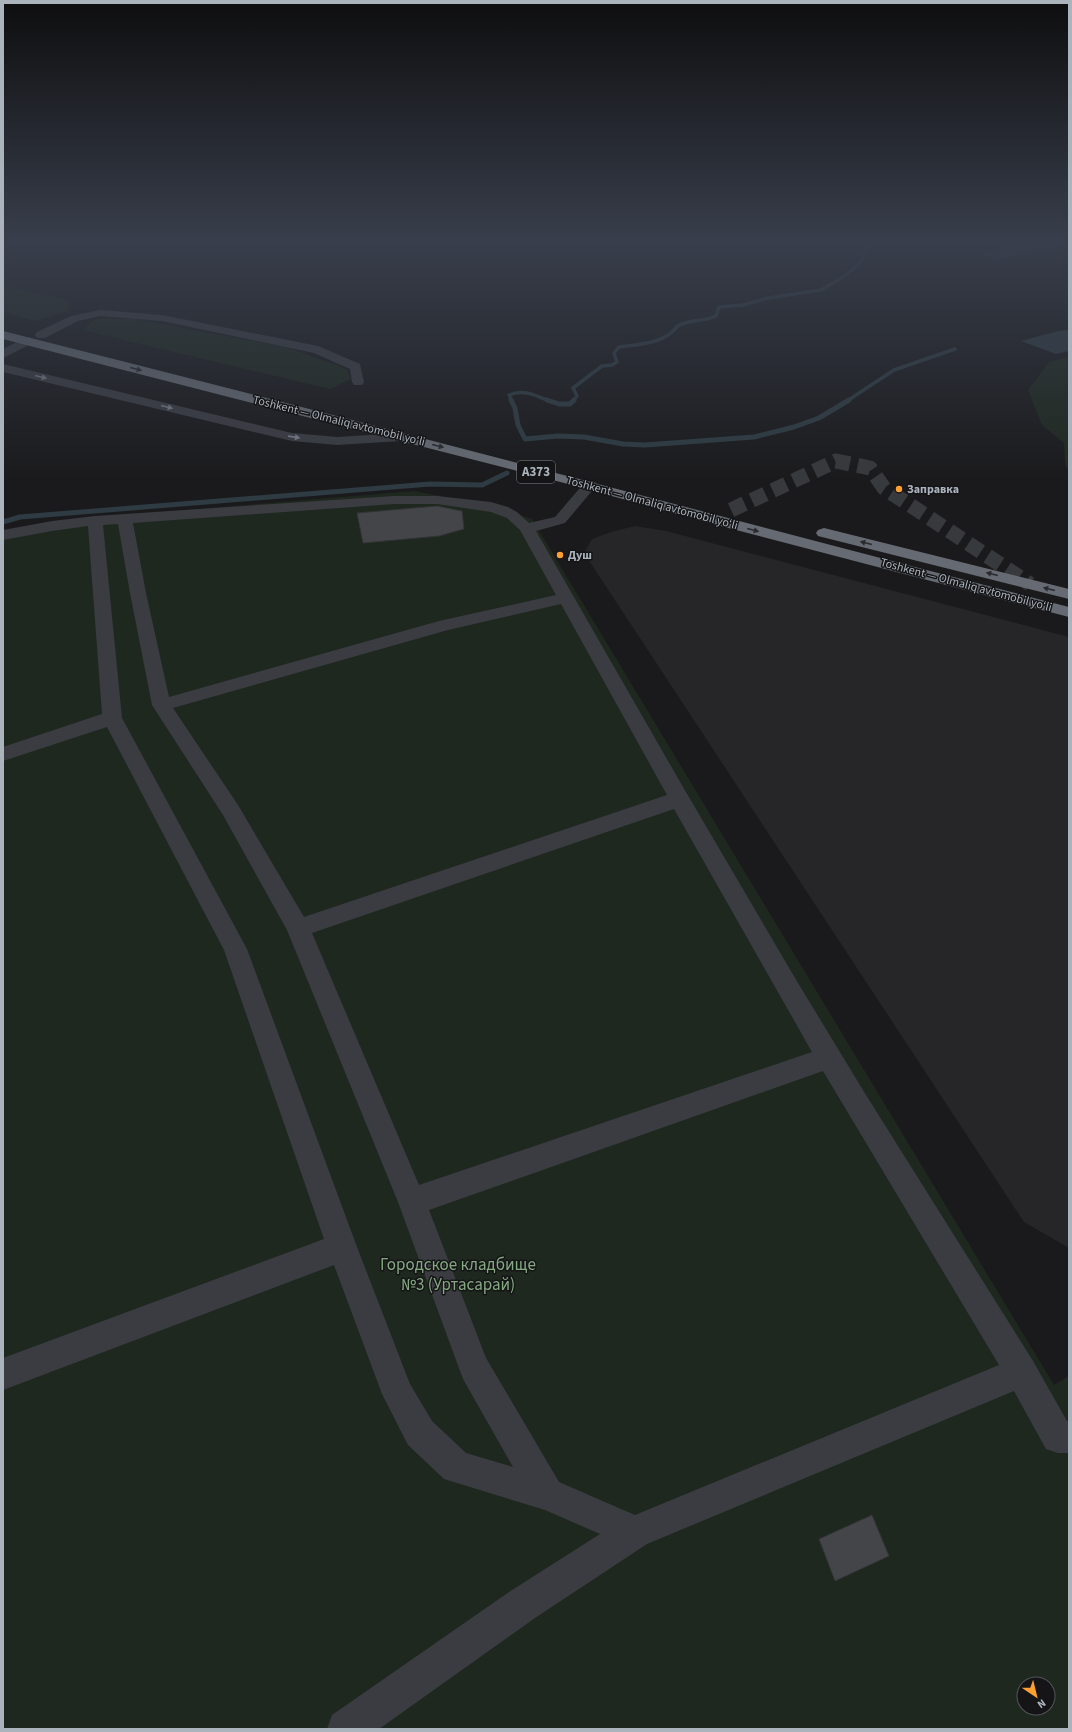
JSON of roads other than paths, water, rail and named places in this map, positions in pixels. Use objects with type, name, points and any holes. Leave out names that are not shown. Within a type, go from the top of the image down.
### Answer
[{"type":"highway","name":"Toshkent — Olmaliq avtomobil yo‘li","points":[[3,325],[336,406]]},
{"type":"highway","name":"Toshkent — Olmaliq avtomobil yo‘li","points":[[3,335],[590,485],[722,522],[1069,612]]},
{"type":"highway","name":"Toshkent — Olmaliq avtomobil yo‘li","points":[[390,420],[708,504]]},
{"type":"highway","name":"Toshkent — Olmaliq avtomobil yo‘li","points":[[808,529],[1069,594]]},
{"type":"street","points":[[42,334],[71,320]]},
{"type":"street","points":[[171,320],[318,350],[356,366],[358,382]]},
{"type":"street","points":[[3,354],[27,341]]},
{"type":"street","points":[[3,368],[292,437],[337,441],[401,437]]},
{"type":"street","points":[[526,528],[560,520],[590,485]]},
{"type":"street","points":[[3,535],[52,526],[126,518],[394,500],[437,500],[503,510],[512,515],[526,528],[679,799],[828,1058],[1022,1372],[1058,1437],[1069,1437]]},
{"type":"street","points":[[126,518],[138,593],[162,705],[231,810],[298,928],[412,1202],[474,1368],[547,1494]]},
{"type":"street","points":[[95,521],[112,718],[235,950],[342,1247],[398,1394],[420,1433],[456,1467],[547,1494],[635,1532]]},
{"type":"street","points":[[162,705],[445,625],[566,598]]},
{"type":"street","points":[[3,754],[112,718]]},
{"type":"street","points":[[298,928],[679,799]]},
{"type":"street","points":[[412,1202],[828,1058]]},
{"type":"street","points":[[3,1374],[342,1247]]},
{"type":"street","points":[[346,1729],[522,1605],[635,1532],[1022,1372]]},
{"type":"waterway","points":[[573,401],[577,396],[573,388],[602,366],[612,365],[617,362],[614,353],[619,347],[644,344],[657,340],[670,334],[680,325],[703,320]]},
{"type":"waterway","points":[[847,401],[894,370],[955,349]]},
{"type":"waterway","points":[[512,401],[509,395],[514,393],[525,393],[549,401]]},
{"type":"waterway","points":[[511,400],[515,408],[518,425],[525,439],[558,436],[584,437],[623,444],[645,445],[754,437],[794,427],[819,418],[849,400]]},
{"type":"waterway","points":[[547,400],[559,404],[570,404],[573,401]]},
{"type":"waterway","points":[[3,522],[20,517],[430,484],[482,485],[507,473]]},
{"type":"tunnel","points":[[731,510],[836,461],[870,468],[884,488],[1030,584]]},
{"type":"place","name":"Заправка","points":[[899,489]]},
{"type":"place","name":"Душ","points":[[560,555]]},
{"type":"park label","name":"Городское кладбище №3 (Уртасарай)","points":[[458,1275]]}]
